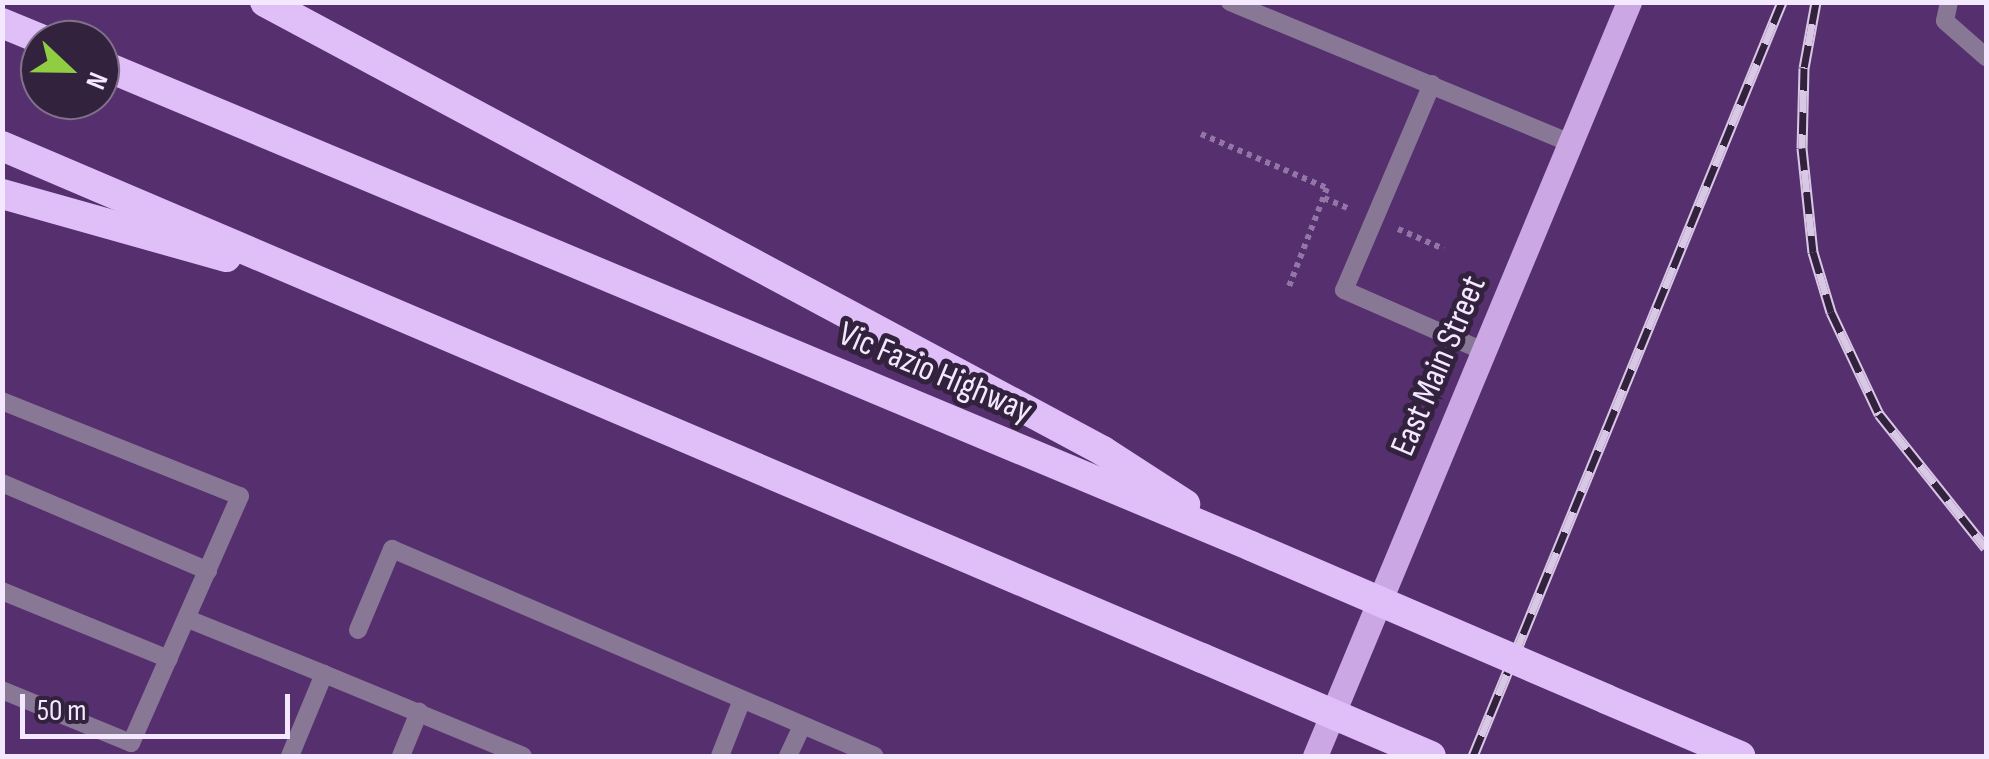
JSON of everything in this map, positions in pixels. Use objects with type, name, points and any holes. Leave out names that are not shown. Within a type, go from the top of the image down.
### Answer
[{"type":"highway","points":[[265,2],[1104,451],[1250,546]]},
{"type":"highway","name":"Vic Fazio Highway","points":[[120,72],[1740,756]]},
{"type":"highway","points":[[2,146],[1431,756]]},
{"type":"highway","points":[[2,194],[354,294]]},
{"type":"main road","name":"East Main Street","points":[[1315,756],[1629,2]]},
{"type":"lane","points":[[1230,2],[1570,143]]},
{"type":"lane","points":[[1949,2],[1945,21],[1986,57]]},
{"type":"lane","points":[[1432,84],[1344,290],[1483,351]]},
{"type":"lane","points":[[2,401],[240,496],[131,743],[2,690]]},
{"type":"lane","points":[[2,484],[208,571]]},
{"type":"lane","points":[[358,630],[392,549],[875,756]]},
{"type":"lane","points":[[2,591],[170,659]]},
{"type":"lane","points":[[188,619],[523,756]]},
{"type":"lane","points":[[290,756],[324,674]]},
{"type":"lane","points":[[720,756],[742,700]]},
{"type":"lane","points":[[401,756],[419,712]]},
{"type":"lane","points":[[788,756],[802,726]]},
{"type":"path","points":[[1200,134],[1328,188],[1288,289]]},
{"type":"railway","points":[[1473,756],[1782,2]]},
{"type":"railway","points":[[1816,2],[1804,68],[1802,148],[1813,252],[1831,312],[1879,414],[1986,548]]}]
